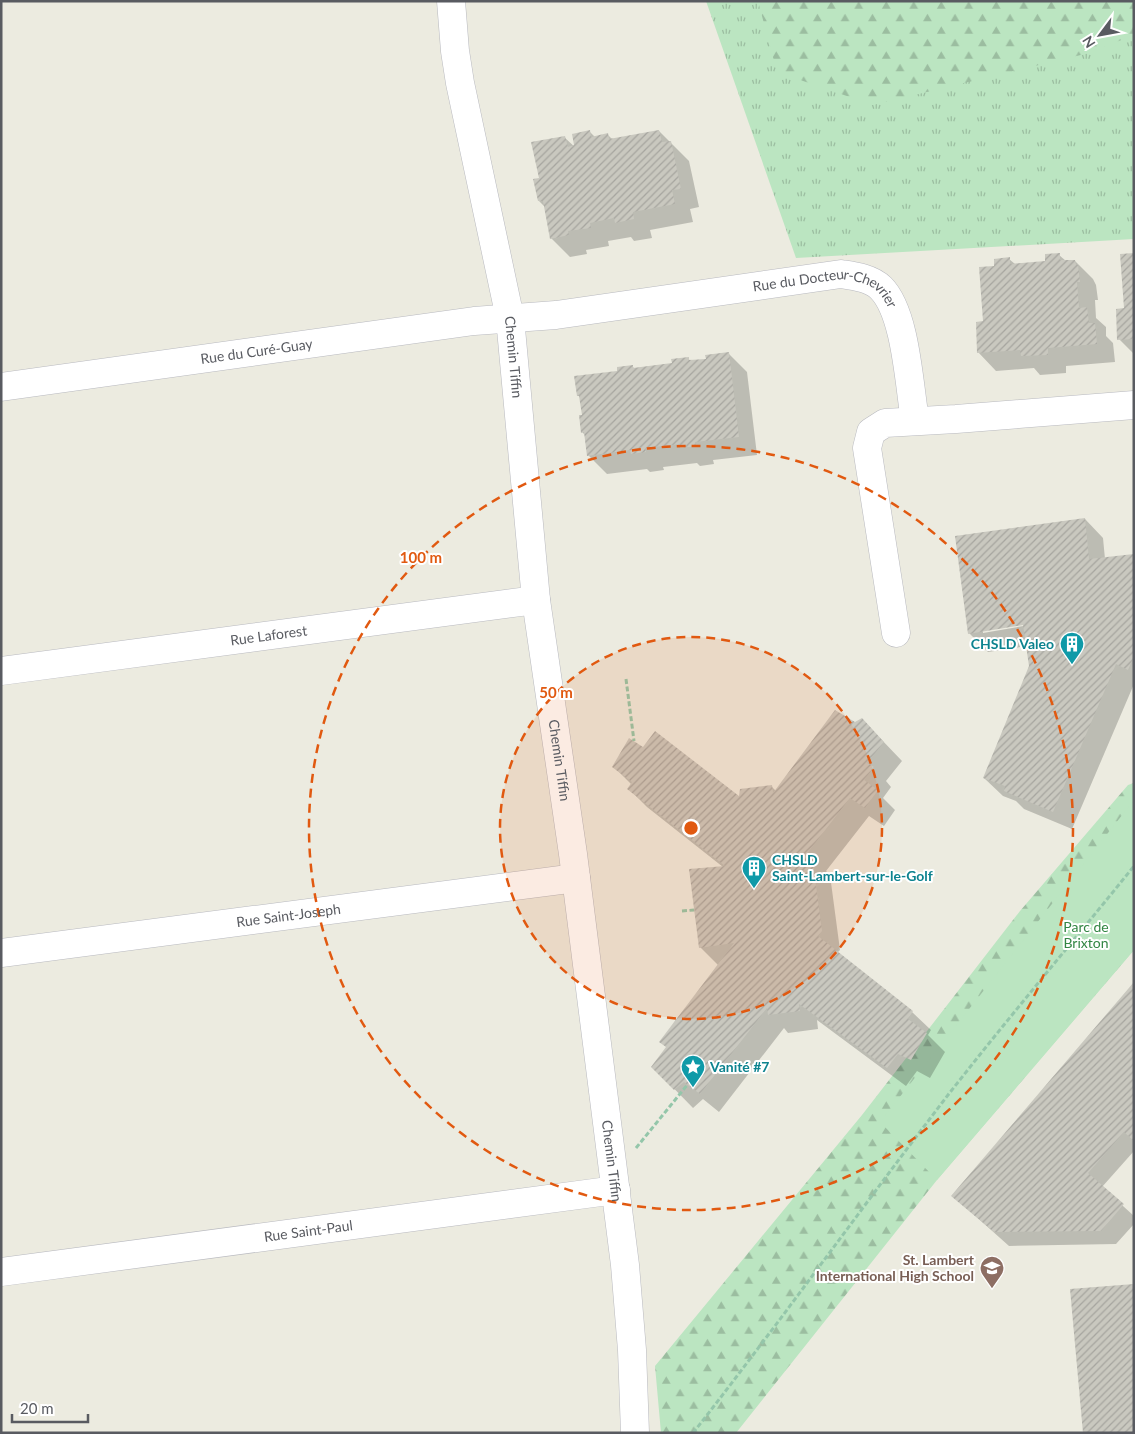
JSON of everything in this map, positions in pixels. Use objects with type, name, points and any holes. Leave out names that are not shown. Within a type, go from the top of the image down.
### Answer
[{"type":"street","name":"Chemin Tiffin","points":[[451,1],[460,83],[510,318],[536,600],[576,878],[616,1190],[632,1344],[635,1433]]},
{"type":"street","name":"Rue du Docteur-Chevrier","points":[[510,318],[556,315],[841,274],[861,277],[880,287],[894,309],[903,342],[915,420]]},
{"type":"street","name":"Rue du Curé-Guay","points":[[1,387],[474,321],[510,318]]},
{"type":"street","points":[[896,633],[866,448],[872,432],[885,423],[1134,405]]},
{"type":"street","name":"Rue Laforest","points":[[1,671],[536,600]]},
{"type":"street","name":"Rue Saint-Joseph","points":[[1,953],[576,878]]},
{"type":"street","name":"Rue Saint-Paul","points":[[1,1272],[616,1190]]},
{"type":"path","points":[[626,678],[634,741]]},
{"type":"path","points":[[693,1433],[810,1281],[950,1093],[1134,866]]},
{"type":"path","points":[[682,911],[694,910]]},
{"type":"path","points":[[635,1149],[688,1084]]},
{"type":"green space","points":[[706,1],[1134,1],[1134,239],[796,258]]},
{"type":"green space","points":[[758,1],[1134,1],[1134,35],[1089,53],[873,105],[777,72]]},
{"type":"green space","points":[[1134,783],[1134,950],[937,1180],[736,1433],[661,1433],[655,1366],[862,1115],[1020,911],[1128,785]]},
{"type":"green space","name":"Parc de Brixton","points":[[1134,800],[1134,950],[937,1180],[880,1122]]},
{"type":"building","points":[[590,130],[591,137],[608,133],[609,139],[659,130],[662,142],[671,141],[681,189],[672,190],[675,204],[633,212],[634,219],[615,223],[614,218],[590,223],[591,228],[568,231],[569,235],[550,239],[543,201],[538,201],[533,179],[539,178],[531,142],[565,136],[568,147],[574,145],[572,134]]},
{"type":"building","points":[[1060,253],[1060,260],[1075,260],[1076,265],[1078,265],[1080,282],[1077,282],[1079,308],[1087,307],[1089,323],[1095,323],[1097,344],[1048,348],[1048,355],[1021,356],[1020,350],[977,353],[976,322],[983,321],[979,267],[994,266],[994,259],[1010,257],[1010,264],[1045,261],[1045,254]]},
{"type":"building","points":[[1134,253],[1134,339],[1117,340],[1116,309],[1124,308],[1120,254]]},
{"type":"building","points":[[729,352],[739,437],[695,442],[696,446],[680,448],[680,444],[645,448],[646,452],[631,454],[630,450],[587,456],[584,432],[581,433],[579,415],[582,415],[574,376],[617,371],[617,367],[633,365],[633,368],[672,363],[671,359],[689,357],[689,360],[706,359],[705,355]]},
{"type":"building","name":"CHSLD Valeo","points":[[1085,518],[1089,559],[1134,554],[1134,656],[1128,670],[1116,664],[1053,812],[1004,791],[1005,786],[983,778],[1029,666],[1023,625],[968,634],[955,536]]},
{"type":"building","name":"CHSLD Saint-Lambert-sur-le-Golf","points":[[835,710],[855,722],[862,718],[884,742],[867,763],[874,767],[864,780],[878,790],[865,808],[850,798],[805,856],[812,855],[822,931],[818,936],[913,1011],[908,1019],[927,1033],[911,1060],[898,1054],[887,1068],[799,1004],[800,1011],[768,1015],[767,1008],[700,1094],[684,1082],[674,1090],[651,1067],[666,1047],[659,1042],[734,943],[699,948],[689,869],[725,866],[627,789],[632,782],[612,767],[629,738],[643,747],[655,731],[739,796],[740,789],[772,785],[773,793]]},
{"type":"building","points":[[1134,982],[1134,1141],[1124,1132],[1088,1173],[1124,1204],[1101,1231],[994,1232],[951,1196]]},
{"type":"building","points":[[1134,1284],[1134,1433],[1083,1433],[1070,1289]]},
{"type":"place","name":"CHSLD Valeo","points":[[1072,665]]},
{"type":"place","name":"CHSLD Saint-Lambert-sur-le-Golf","points":[[754,889]]},
{"type":"place","name":"Vanité #7","points":[[693,1088]]},
{"type":"place","name":"St. Lambert International High School","points":[[992,1289]]}]
